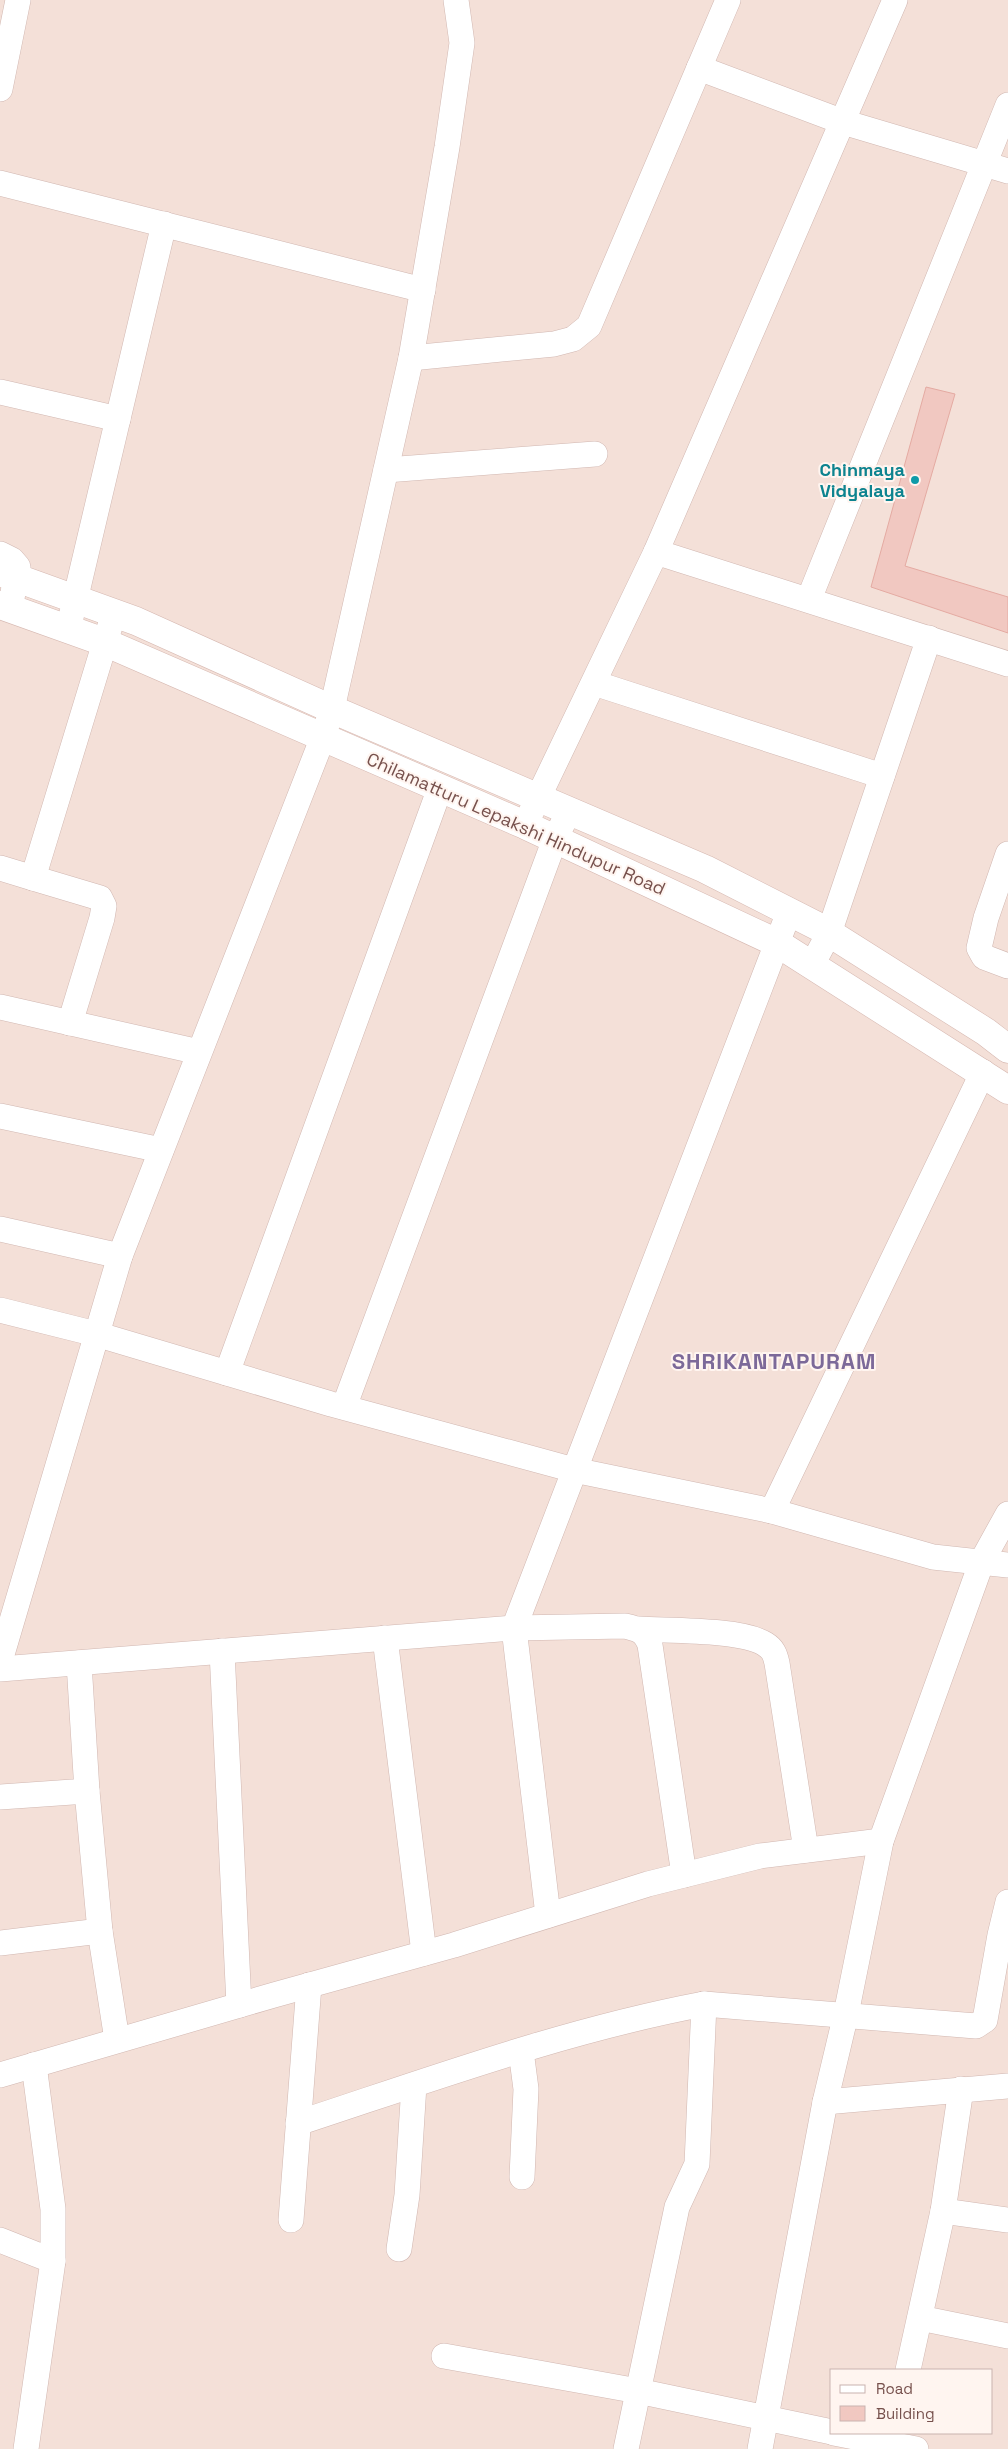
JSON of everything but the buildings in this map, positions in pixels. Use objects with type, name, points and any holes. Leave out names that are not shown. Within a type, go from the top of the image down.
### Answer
[{"type":"street","points":[[0,89],[18,0]]},
{"type":"street","points":[[0,1661],[120,1256],[323,737],[332,709],[411,358],[423,290],[462,43],[456,0]]},
{"type":"street","points":[[411,358],[554,344],[573,339],[589,326],[728,0]]},
{"type":"street","points":[[525,825],[656,552],[895,0]]},
{"type":"street","points":[[699,68],[843,122],[1008,171]]},
{"type":"street","points":[[809,599],[1008,105]]},
{"type":"street","points":[[0,183],[423,290]]},
{"type":"street","points":[[68,630],[164,224]]},
{"type":"street","points":[[0,392],[118,420]]},
{"type":"street","points":[[386,470],[595,454]]},
{"type":"street","points":[[656,552],[809,599],[1008,664]]},
{"type":"street","points":[[0,554],[12,560],[18,567],[9,575],[5,607]]},
{"type":"street","name":"Chilamatturu Lepakshi Hindupur Road","points":[[9,575],[136,621],[332,709],[705,869],[829,933],[986,1032],[1008,1049]]},
{"type":"street","name":"Chilamatturu Lepakshi Hindupur Road","points":[[5,607],[104,642],[323,737],[525,825],[777,942],[983,1072],[1008,1090]]},
{"type":"street","points":[[33,878],[114,613]]},
{"type":"street","points":[[812,965],[829,933],[929,638]]},
{"type":"street","points":[[594,683],[882,776]]},
{"type":"street","points":[[227,1373],[440,788]]},
{"type":"street","points":[[344,1408],[555,839],[569,811]]},
{"type":"street","points":[[1008,854],[986,918],[979,948],[984,957],[1008,966]]},
{"type":"street","points":[[0,868],[90,893],[100,898],[104,906],[70,1023]]},
{"type":"street","points":[[548,1916],[514,1628],[789,912]]},
{"type":"street","points":[[0,1007],[199,1052]]},
{"type":"street","points":[[772,1511],[983,1072]]},
{"type":"street","points":[[0,1116],[161,1150]]},
{"type":"street","points":[[0,1228],[120,1256]]},
{"type":"street","points":[[0,1310],[96,1334],[344,1408],[574,1470],[772,1511],[933,1556],[1008,1565]]},
{"type":"street","points":[[760,2449],[825,2102],[846,2014],[881,1841],[982,1561],[1008,1514]]},
{"type":"street","points":[[0,1669],[514,1628],[625,1626],[639,1629],[729,1635],[755,1640],[774,1651],[778,1662],[806,1850]]},
{"type":"street","points":[[639,1629],[646,1636],[650,1645],[684,1874]]},
{"type":"street","points":[[385,1638],[424,1953]]},
{"type":"street","points":[[222,1651],[239,2005]]},
{"type":"street","points":[[79,1662],[87,1791],[100,1930],[117,2040]]},
{"type":"street","points":[[0,1797],[87,1791]]},
{"type":"street","points":[[0,2075],[424,1953],[684,1874],[760,1856],[881,1841]]},
{"type":"street","points":[[298,2123],[521,2050],[665,2011],[704,2004],[976,2026],[985,2020],[1000,1935],[1008,1902]]},
{"type":"street","points":[[0,1943],[100,1930]]},
{"type":"street","points":[[291,2220],[309,1985]]},
{"type":"street","points":[[626,2449],[677,2207],[697,2164],[704,2004]]},
{"type":"street","points":[[521,2050],[526,2089],[526,2130],[522,2177]]},
{"type":"street","points":[[26,2449],[53,2262],[53,2209],[34,2064]]},
{"type":"street","points":[[399,2249],[407,2195],[414,2085]]},
{"type":"street","points":[[825,2102],[1008,2086]]},
{"type":"street","points":[[908,2369],[943,2211],[961,2089]]},
{"type":"street","points":[[943,2211],[1008,2220]]},
{"type":"street","points":[[0,2240],[53,2262]]},
{"type":"street","points":[[920,2318],[1008,2336]]},
{"type":"street","points":[[444,2356],[638,2391],[830,2432]]},
{"type":"street","points":[[845,2434],[893,2438],[916,2449]]},
{"type":"shaded area","points":[[0,0],[1008,0],[1008,2449],[0,2449]]},
{"type":"place","name":"Chinmaya Vidyalaya","points":[[915,480]]},
{"type":"district","name":"SHRIKANTAPURAM","points":[[774,1361]]}]
